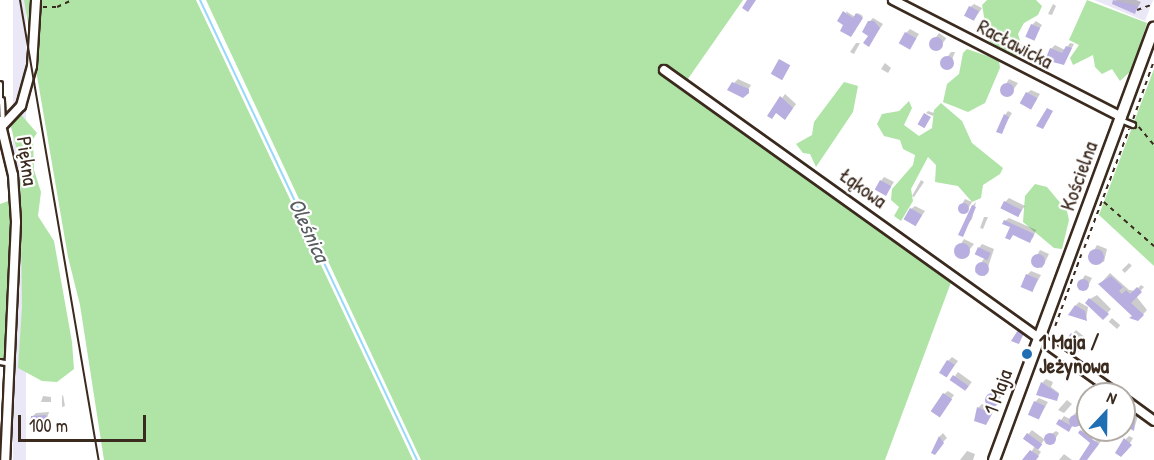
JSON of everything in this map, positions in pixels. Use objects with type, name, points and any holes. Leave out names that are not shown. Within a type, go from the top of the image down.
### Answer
[{"type":"street","name":"Racławicka","points":[[893,0],[1127,121]]},
{"type":"street","points":[[2,123],[14,117],[23,100],[34,59],[36,3]]},
{"type":"street","name":"Kościelna","points":[[1043,341],[1127,121],[1154,28]]},
{"type":"street","name":"Łąkowa","points":[[664,70],[1100,382]]},
{"type":"street","name":"Piękna","points":[[2,123],[16,222],[10,364],[4,417],[5,460]]},
{"type":"street","name":"1 Maja","points":[[994,460],[1043,341]]},
{"type":"street","points":[[1136,408],[1154,421]]},
{"type":"lane","points":[[0,84],[2,123]]},
{"type":"lane","points":[[0,362],[10,364]]},
{"type":"path","points":[[36,3],[57,7],[72,0]]},
{"type":"path","points":[[1137,9],[1151,5]]},
{"type":"path","points":[[1043,341],[1103,201],[1127,121],[1154,60]]},
{"type":"path","points":[[1148,75],[1154,78]]},
{"type":"path","points":[[1127,121],[1154,145]]},
{"type":"path","points":[[1103,201],[1154,246]]},
{"type":"shaded area","points":[[13,0],[26,0],[26,460],[13,460]]},
{"type":"shaded area","points":[[1094,0],[1153,0],[1145,21]]},
{"type":"green space","points":[[24,0],[196,0],[413,460],[104,460],[80,305],[68,257]]},
{"type":"green space","points":[[206,0],[743,0],[683,86],[953,277],[885,460],[421,460]]},
{"type":"green space","points":[[987,0],[1036,0],[1042,6],[1038,15],[1024,23],[1018,34],[1025,56],[1007,54],[988,40],[982,5]]},
{"type":"green space","points":[[1087,0],[1147,23],[1132,70],[1120,81],[1112,69],[1102,74],[1095,67],[1093,55],[1073,65],[1070,58],[1079,45],[1069,40]]},
{"type":"green space","points":[[967,49],[999,60],[1000,68],[985,103],[968,112],[943,102],[947,84],[959,74],[963,53]]},
{"type":"green space","points":[[1154,69],[1154,266],[1099,215]]},
{"type":"green space","points":[[844,82],[858,86],[853,112],[816,167],[810,154],[803,153],[796,144],[812,135],[814,122]]},
{"type":"green space","points":[[909,101],[912,108],[904,125],[919,136],[932,128],[934,110],[941,103],[962,121],[972,143],[1003,168],[1000,174],[983,185],[981,198],[972,202],[958,186],[935,182],[936,165],[928,157],[911,189],[913,201],[901,221],[894,216],[899,207],[891,200],[892,189],[913,165],[915,155],[903,149],[900,140],[884,136],[877,124],[882,114],[899,111]]},
{"type":"green space","points":[[17,110],[37,133],[33,139],[34,170],[41,192],[38,216],[54,241],[72,342],[74,369],[57,382],[42,381],[18,368],[22,307],[20,162],[11,127]]},
{"type":"green space","points":[[1035,184],[1047,187],[1067,211],[1069,220],[1062,249],[1054,248],[1023,222],[1025,196]]},
{"type":"green space","points":[[11,200],[6,356],[0,360],[0,204]]},
{"type":"building","points":[[747,0],[756,0],[748,12],[742,8]]},
{"type":"building","points":[[1113,0],[1138,6],[1135,14],[1112,4]]},
{"type":"building","points":[[969,6],[979,11],[974,21],[964,16]]},
{"type":"building","points":[[843,11],[853,18],[856,13],[863,18],[851,37],[840,31],[843,25],[837,21]]},
{"type":"building","points":[[868,21],[874,21],[880,28],[869,47],[863,43],[868,36],[862,32]]},
{"type":"building","points":[[1031,24],[1040,28],[1034,41],[1025,37]]},
{"type":"building","points":[[905,32],[916,38],[910,50],[899,43]]},
{"type":"building","points":[[936,37],[941,39],[943,44],[941,49],[936,51],[931,49],[929,44],[931,39]]},
{"type":"building","points":[[1066,46],[1072,48],[1064,65],[1045,60],[1050,48],[1062,53]]},
{"type":"building","points":[[947,56],[952,58],[954,63],[952,68],[947,70],[942,68],[940,63],[942,58]]},
{"type":"building","points":[[779,59],[790,65],[782,80],[771,74]]},
{"type":"building","points":[[732,82],[749,89],[749,93],[743,98],[727,90]]},
{"type":"building","points":[[1007,83],[1012,85],[1014,90],[1012,95],[1007,97],[1002,95],[1000,90],[1002,85]]},
{"type":"building","points":[[1026,92],[1037,98],[1031,110],[1020,103]]},
{"type":"building","points":[[780,96],[793,108],[785,120],[776,113],[772,119],[767,116]]},
{"type":"building","points":[[1047,108],[1053,111],[1043,129],[1036,126]]},
{"type":"building","points":[[924,113],[931,117],[924,128],[918,124]]},
{"type":"building","points":[[1004,114],[1009,117],[1002,134],[996,132]]},
{"type":"building","points":[[880,180],[891,186],[886,196],[875,190]]},
{"type":"building","points":[[1004,201],[1022,210],[1018,217],[1000,208]]},
{"type":"building","points":[[963,203],[967,204],[967,212],[963,213],[959,212],[958,208],[959,204]]},
{"type":"building","points":[[972,205],[976,207],[963,237],[958,235]]},
{"type":"building","points":[[910,208],[922,215],[916,226],[904,219]]},
{"type":"building","points":[[1004,220],[1034,234],[1030,243],[1013,235],[1010,240],[1005,238],[1010,227],[1002,224]]},
{"type":"building","points":[[962,243],[968,245],[970,251],[968,257],[962,259],[956,257],[954,251],[956,245]]},
{"type":"building","points":[[978,247],[991,253],[987,260],[975,254]]},
{"type":"building","points":[[1096,249],[1104,257],[1096,265],[1088,257]]},
{"type":"building","points":[[1035,254],[1041,254],[1045,261],[1041,268],[1035,268],[1031,264],[1031,258]]},
{"type":"building","points":[[979,262],[985,262],[989,269],[985,276],[979,276],[975,272],[975,266]]},
{"type":"building","points":[[1026,274],[1038,279],[1032,292],[1021,287]]},
{"type":"building","points":[[1111,276],[1123,287],[1119,291],[1122,294],[1126,290],[1130,294],[1137,287],[1142,292],[1131,303],[1144,315],[1138,321],[1129,318],[1132,316],[1098,284]]},
{"type":"building","points":[[1085,279],[1089,285],[1085,291],[1081,291],[1077,283]]},
{"type":"building","points":[[1089,298],[1109,314],[1103,320],[1085,303]]},
{"type":"building","points":[[1075,305],[1085,311],[1087,321],[1068,315]]},
{"type":"building","points":[[1018,330],[1024,333],[1019,344],[1011,341]]},
{"type":"building","points":[[1071,333],[1085,343],[1078,353],[1064,343]]},
{"type":"building","points":[[947,360],[955,365],[947,377],[939,373]]},
{"type":"building","points":[[953,375],[969,386],[965,391],[950,380]]},
{"type":"building","points":[[1002,379],[1008,385],[1002,391],[996,385]]},
{"type":"building","points":[[1041,382],[1059,394],[1057,401],[1036,395]]},
{"type":"building","points":[[943,393],[952,399],[940,417],[931,411]]},
{"type":"building","points":[[992,393],[997,395],[999,400],[997,405],[992,407],[987,405],[985,400],[987,395]]},
{"type":"building","points":[[1034,401],[1045,406],[1039,420],[1028,415]]},
{"type":"building","points":[[977,407],[992,414],[986,425],[974,421]]},
{"type":"building","points":[[46,415],[46,427],[30,426],[31,416]]},
{"type":"building","points":[[1075,415],[1076,427],[1073,427],[1069,419]]},
{"type":"building","points":[[1059,419],[1072,426],[1069,432],[1056,424]]},
{"type":"building","points":[[1027,433],[1042,444],[1038,450],[1023,439]]},
{"type":"building","points":[[1050,433],[1056,439],[1050,445],[1044,439]]},
{"type":"building","points":[[939,436],[944,443],[935,455],[931,453]]},
{"type":"building","points":[[1122,442],[1129,442],[1132,445],[1121,457],[1115,453]]},
{"type":"building","points":[[1090,443],[1099,444],[1087,460],[1079,460]]},
{"type":"building","points":[[1030,450],[1039,456],[1036,460],[1022,460]]},
{"type":"waterway","name":"Oleśnica","points":[[200,0],[417,460]]},
{"type":"railway","points":[[20,0],[99,460]]},
{"type":"place","name":"1 Maja / Jeżynowa","points":[[1027,354]]}]
